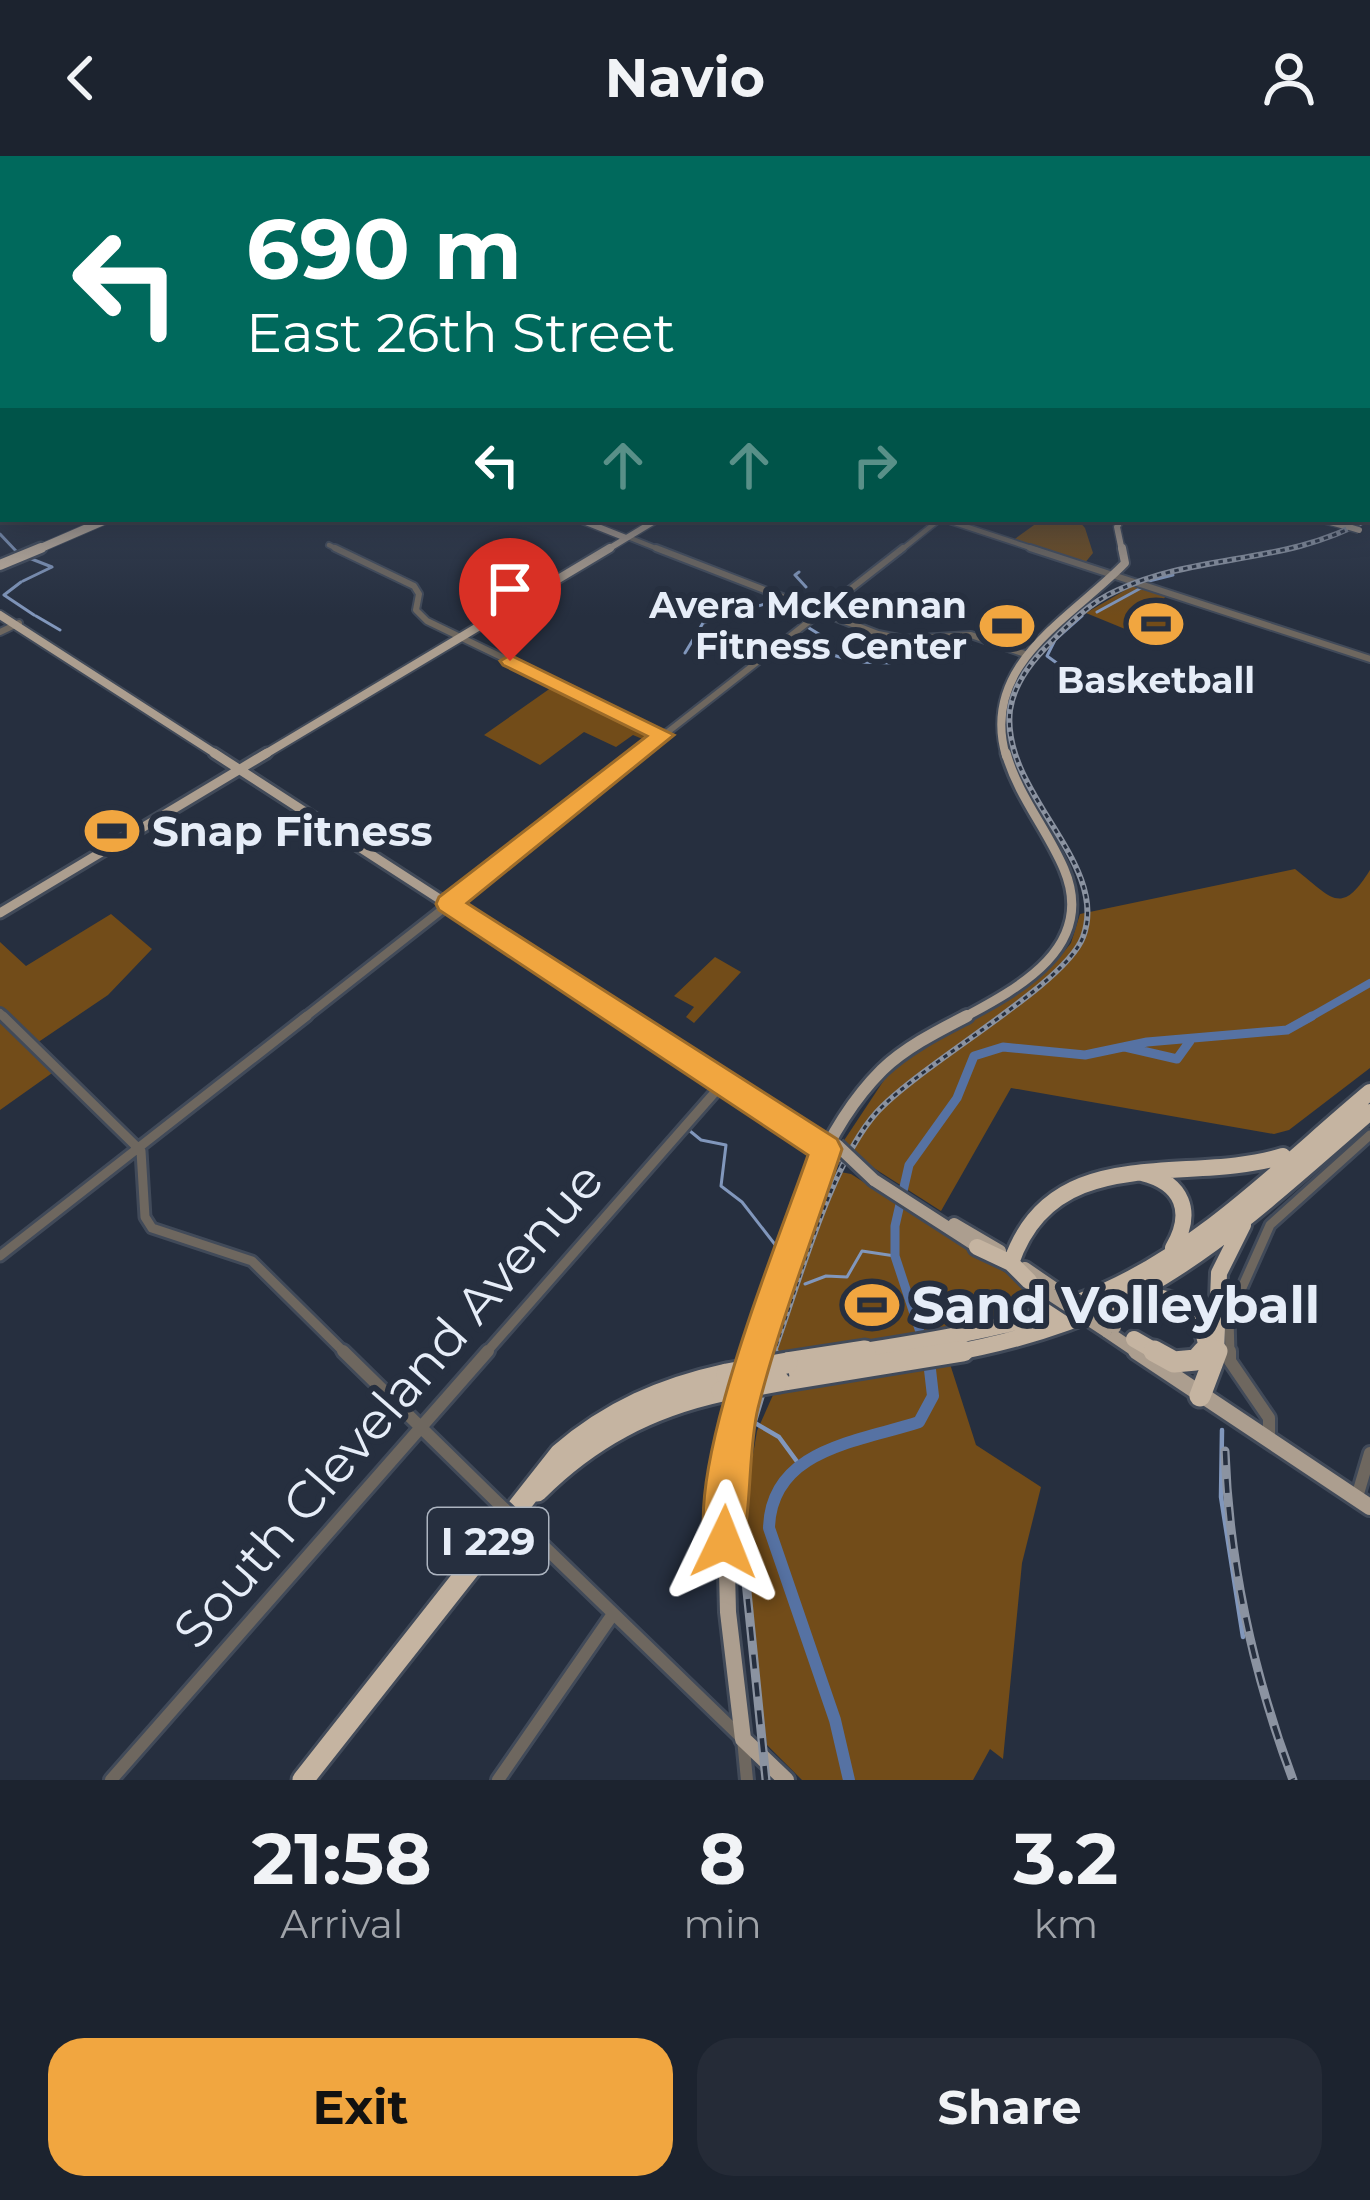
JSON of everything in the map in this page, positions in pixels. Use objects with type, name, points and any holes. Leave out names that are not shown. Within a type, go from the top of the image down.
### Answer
[{"type":"highway","points":[[0,564],[98,522]]},
{"type":"highway","points":[[1366,1124],[1370,1095]]},
{"type":"highway","name":"I 229","points":[[954,1342],[1075,1304],[1151,1267],[1370,1095]]},
{"type":"highway","name":"I 229","points":[[303,1780],[560,1454],[598,1422],[643,1397],[954,1342],[1109,1322],[1366,1124]]},
{"type":"highway","points":[[1005,1254],[1047,1207],[1096,1177],[1146,1168],[1222,1171],[1256,1166],[1282,1157],[1318,1134]]},
{"type":"highway","points":[[1005,1254],[1060,1202],[1093,1183],[1138,1173],[1168,1182],[1187,1209],[1178,1241],[1151,1267]]},
{"type":"highway","points":[[1198,1391],[1217,1351],[1216,1290],[1222,1264],[1241,1227],[1263,1204]]},
{"type":"highway","points":[[1005,1254],[1029,1281]]},
{"type":"highway","points":[[1109,1322],[1153,1295],[1193,1312],[1207,1338],[1208,1359],[1198,1391]]},
{"type":"highway","points":[[1134,1340],[1182,1363],[1201,1358],[1207,1338]]},
{"type":"highway","name":"I 229","points":[[315,1780],[523,1507],[555,1473],[620,1423],[725,1383]]},
{"type":"main road","points":[[588,522],[627,537]]},
{"type":"main road","points":[[0,913],[653,522]]},
{"type":"main road","points":[[786,1780],[742,1739],[725,1574],[728,1469],[740,1408],[834,1147],[888,1064],[1003,994],[1061,948],[1071,927],[1073,903],[1010,769],[1000,736],[1004,694],[1025,654],[1114,575],[1126,558],[1117,528],[1120,522]]},
{"type":"main road","points":[[1330,522],[1370,533]]},
{"type":"main road","points":[[0,613],[724,1082],[834,1147],[874,1180],[1005,1254],[1056,1293]]},
{"type":"main road","points":[[1005,1254],[1029,1281],[1109,1322],[1198,1391]]},
{"type":"main road","points":[[1109,1322],[1198,1391],[1363,1503]]},
{"type":"street","points":[[0,1256],[937,522]]},
{"type":"street","points":[[950,522],[1370,659]]},
{"type":"street","points":[[627,537],[889,637],[970,635],[1025,654]]},
{"type":"street","points":[[329,545],[412,585],[419,594],[419,616],[663,735]]},
{"type":"street","points":[[0,631],[16,624]]},
{"type":"street","points":[[0,1013],[138,1148],[144,1160],[145,1217],[152,1228],[252,1261],[742,1739],[747,1780]]},
{"type":"street","name":"South Cleveland Avenue","points":[[111,1780],[724,1082]]},
{"type":"street","points":[[1269,1440],[1269,1418],[1230,1361],[1229,1317],[1257,1246],[1275,1218],[1366,1124]]},
{"type":"street","points":[[1363,1503],[1370,1453]]},
{"type":"street","points":[[499,1780],[613,1614]]},
{"type":"shaded area","points":[[1038,522],[1080,522],[1093,553],[1084,564],[1012,541]]},
{"type":"shaded area","points":[[1134,585],[1166,596],[1157,607],[1176,613],[1150,645],[1141,647],[1125,629],[1086,613]]},
{"type":"shaded area","points":[[555,685],[663,735],[652,743],[633,735],[616,747],[584,732],[540,765],[484,735]]},
{"type":"shaded area","points":[[1295,869],[1336,898],[1351,894],[1370,870],[1370,1068],[1289,1130],[1274,1134],[1011,1088],[941,1211],[844,1149],[843,1142],[890,1071],[1054,964],[1071,943],[1080,914]]},
{"type":"shaded area","points":[[111,914],[152,949],[108,995],[34,1045],[55,1071],[0,1110],[0,942],[26,966]]},
{"type":"shaded area","points":[[715,957],[741,972],[694,1023],[686,1017],[694,1007],[674,996]]},
{"type":"shaded area","points":[[835,1171],[851,1174],[1050,1301],[980,1322],[767,1363],[789,1280]]},
{"type":"shaded area","points":[[950,1364],[976,1445],[1041,1487],[1022,1563],[1003,1759],[990,1749],[973,1780],[802,1780],[767,1745],[748,1604],[747,1490],[757,1431],[773,1395]]},
{"type":"waterway","points":[[0,534],[17,552]]},
{"type":"waterway","points":[[23,581],[52,567],[29,558]]},
{"type":"waterway","points":[[799,572],[795,575],[806,587]]},
{"type":"waterway","points":[[1145,582],[1173,575]]},
{"type":"waterway","points":[[21,582],[4,595],[34,615]]},
{"type":"waterway","points":[[1097,612],[1141,588]]},
{"type":"waterway","points":[[685,653],[703,623],[768,603]]},
{"type":"waterway","points":[[36,616],[60,630]]},
{"type":"waterway","points":[[1082,616],[1055,640],[1047,656],[1093,689],[1120,695]]},
{"type":"waterway","points":[[809,628],[827,639],[833,655],[856,662],[891,663],[970,645]]},
{"type":"waterway","points":[[1307,1019],[1370,983]]},
{"type":"waterway","points":[[923,1341],[895,1256],[895,1226],[909,1165],[957,1098],[974,1056],[1003,1047],[1085,1055],[1147,1042],[1287,1030],[1312,1016]]},
{"type":"waterway","points":[[1125,1047],[1177,1059],[1190,1041]]},
{"type":"waterway","points":[[690,1131],[701,1140],[726,1145],[721,1186],[742,1202],[780,1251]]},
{"type":"waterway","points":[[805,1284],[826,1276],[847,1277],[862,1251],[895,1256]]},
{"type":"waterway","points":[[792,1265],[797,1277]]},
{"type":"waterway","points":[[849,1780],[835,1720],[769,1528],[774,1502],[801,1465],[845,1443],[919,1422],[933,1396],[929,1361]]},
{"type":"waterway","points":[[755,1423],[779,1437],[801,1467]]},
{"type":"waterway","points":[[1222,1430],[1221,1497],[1243,1637]]},
{"type":"railway","points":[[774,1351],[830,1193],[877,1112],[1050,978],[1083,937],[1087,909],[1082,882],[1021,770],[1011,740],[1012,700],[1031,664],[1082,613],[1116,591],[1179,570],[1305,545],[1362,522]]},
{"type":"railway","points":[[766,1780],[740,1522],[749,1433],[774,1351]]},
{"type":"railway","points":[[1225,1451],[1246,1618],[1293,1780]]},
{"type":"place","name":"Basketball","points":[[1156,624]]},
{"type":"place","name":"Avera McKennan Fitness Center","points":[[1007,626]]},
{"type":"place","name":"Snap Fitness","points":[[112,831]]},
{"type":"place","name":"Sand Volleyball","points":[[872,1305]]},
{"type":"route","points":[[510,661],[663,735],[448,904],[826,1149],[793,1238],[735,1427],[725,1489],[724,1542]]}]
